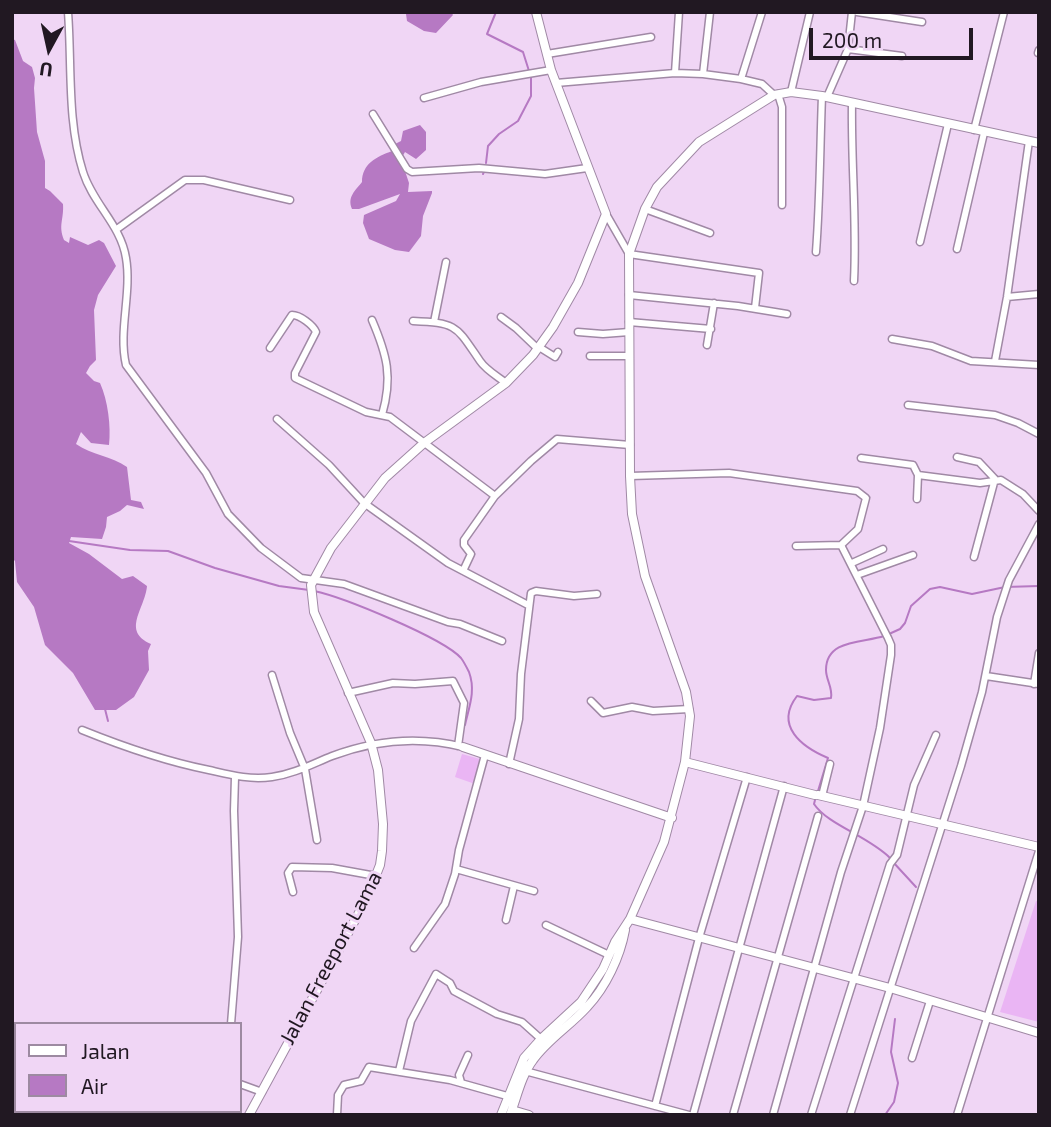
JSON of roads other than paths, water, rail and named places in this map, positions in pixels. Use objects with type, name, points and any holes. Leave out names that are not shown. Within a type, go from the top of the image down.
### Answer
[{"type":"street","points":[[68,12],[72,113],[78,149],[92,193],[117,229],[126,255],[128,271],[124,356],[127,365],[206,473],[222,505],[261,548],[298,576],[312,582],[352,587],[502,641]]},
{"type":"street","points":[[536,12],[551,70],[587,168],[606,214],[629,254]]},
{"type":"street","points":[[675,73],[679,12]]},
{"type":"street","points":[[703,74],[710,12]]},
{"type":"street","points":[[741,79],[761,12]]},
{"type":"street","points":[[791,92],[810,12]]},
{"type":"street","points":[[816,252],[821,177],[820,132],[824,97],[848,49],[855,12],[922,22]]},
{"type":"street","points":[[974,130],[1004,12]]},
{"type":"street","points":[[547,54],[651,37]]},
{"type":"street","points":[[848,49],[902,56]]},
{"type":"street","points":[[424,98],[481,82],[551,70]]},
{"type":"street","points":[[556,83],[675,73],[741,79],[764,85],[776,95],[782,107],[782,205]]},
{"type":"street","points":[[529,1115],[511,1112],[524,1058],[581,1003],[630,919],[672,818],[689,734],[689,709],[682,681],[645,576],[632,514],[629,254],[646,209],[662,180],[699,142],[776,95],[791,92],[1039,143]]},
{"type":"street","points":[[852,103],[851,147],[856,239],[854,281]]},
{"type":"street","points":[[373,114],[407,169],[415,172],[479,168],[545,174],[587,168]]},
{"type":"street","points":[[920,242],[948,124]]},
{"type":"street","points":[[957,249],[984,133]]},
{"type":"street","points":[[995,361],[1029,141]]},
{"type":"street","points":[[117,229],[185,180],[204,180],[290,200]]},
{"type":"street","points":[[646,209],[710,233]]},
{"type":"street","points":[[312,582],[331,548],[363,503],[385,478],[424,443],[506,383],[539,348],[578,283],[606,214]]},
{"type":"street","points":[[629,254],[757,272],[761,275],[755,308]]},
{"type":"street","points":[[435,322],[446,262]]},
{"type":"street","points":[[629,295],[714,303],[787,314]]},
{"type":"street","points":[[1007,297],[1039,295]]},
{"type":"street","points":[[707,345],[714,303]]},
{"type":"street","points":[[270,348],[292,315],[298,315],[315,328],[316,332],[295,378],[366,412],[390,417],[495,496]]},
{"type":"street","points":[[501,317],[555,358],[558,352]]},
{"type":"street","points":[[372,320],[386,353],[386,396],[382,415]]},
{"type":"street","points":[[413,321],[435,322],[463,333],[482,363],[506,383]]},
{"type":"street","points":[[629,322],[711,329]]},
{"type":"street","points":[[578,332],[629,332]]},
{"type":"street","points":[[891,339],[932,346],[971,360],[1039,365]]},
{"type":"street","points":[[590,356],[629,356]]},
{"type":"street","points":[[908,405],[995,415],[1039,434]]},
{"type":"street","points":[[277,419],[329,465],[363,503],[440,558],[528,605]]},
{"type":"street","points":[[463,571],[471,554],[464,545],[464,540],[495,496],[557,439],[630,445]]},
{"type":"street","points":[[957,457],[979,462],[996,479],[1010,484],[1032,501],[1039,511]]},
{"type":"street","points":[[862,458],[913,465],[918,475],[917,499]]},
{"type":"street","points":[[630,476],[729,473],[857,491],[866,498],[858,529],[841,545],[796,546]]},
{"type":"street","points":[[918,475],[980,483],[996,479]]},
{"type":"street","points":[[974,557],[996,479]]},
{"type":"street","points":[[850,1115],[986,676],[990,642],[1006,589],[1039,524]]},
{"type":"street","points":[[774,1115],[814,968],[863,806],[880,728],[891,655],[888,638],[841,545]]},
{"type":"street","points":[[852,563],[883,549]]},
{"type":"street","points":[[857,575],[913,555]]},
{"type":"street","name":"Jalan Freeport Lama","points":[[249,1115],[367,898],[382,851],[383,824],[378,770],[371,743],[330,652],[310,598],[312,582]]},
{"type":"street","points":[[509,764],[519,719],[528,605],[533,591],[573,596],[597,594]]},
{"type":"street","points":[[986,676],[1036,684],[1039,653]]},
{"type":"street","points":[[272,675],[290,733],[305,769],[317,841]]},
{"type":"street","points":[[348,693],[393,682],[415,684],[453,681],[464,703],[460,746]]},
{"type":"street","points":[[591,701],[603,713],[632,707],[653,711],[689,709]]},
{"type":"street","points":[[82,730],[174,763],[249,779],[275,777],[305,769],[326,758],[371,743],[430,740],[460,746],[672,818]]},
{"type":"street","points":[[811,1115],[890,864],[897,855],[914,785],[936,735]]},
{"type":"street","points":[[414,948],[440,912],[456,869],[485,755]]},
{"type":"street","points":[[685,762],[1039,849],[1020,919],[957,1115]]},
{"type":"street","points":[[818,795],[830,765]]},
{"type":"street","points":[[231,1022],[237,949],[238,777]]},
{"type":"street","points":[[655,1106],[699,938],[747,777]]},
{"type":"street","points":[[523,1070],[691,1115],[784,786]]},
{"type":"street","points":[[733,1115],[818,816]]},
{"type":"street","points":[[293,892],[288,873],[292,867],[332,868],[376,876]]},
{"type":"street","points":[[456,869],[534,891]]},
{"type":"street","points":[[506,920],[514,886]]},
{"type":"street","points":[[630,919],[890,988],[1039,1033]]},
{"type":"street","points":[[546,925],[609,955]]},
{"type":"street","points":[[501,1115],[507,1096],[523,1070],[588,1007],[600,990],[622,944],[625,928]]},
{"type":"street","points":[[399,1071],[411,1021],[436,974],[450,983],[454,991],[498,1014],[522,1022],[541,1039]]},
{"type":"street","points":[[912,1058],[930,1001]]},
{"type":"street","points":[[461,1083],[459,1075],[468,1055]]},
{"type":"street","points":[[337,1115],[338,1095],[348,1084],[361,1081],[369,1067],[461,1083],[507,1096]]},
{"type":"street","points":[[242,1085],[262,1092]]},
{"type":"water","points":[[451,12],[453,15],[436,33],[424,31],[407,21],[406,14]]},
{"type":"water","points":[[12,39],[15,40],[23,61],[32,67],[35,78],[37,132],[45,161],[45,188],[63,204],[61,226],[64,240],[69,243],[70,237],[88,245],[99,240],[104,243],[116,266],[98,295],[94,310],[96,360],[86,373],[100,383],[103,390],[110,430],[109,445],[91,443],[81,432],[76,444],[127,467],[131,500],[141,502],[144,509],[127,505],[107,517],[102,539],[71,537],[69,543],[89,554],[122,579],[133,576],[147,586],[136,626],[142,639],[151,644],[148,651],[149,670],[134,697],[116,710],[95,710],[73,673],[45,645],[34,607],[17,582],[15,561],[12,558]]},
{"type":"water","points":[[420,125],[426,132],[426,150],[416,159],[405,152],[401,159],[409,183],[408,192],[432,193],[423,216],[421,236],[409,252],[395,250],[369,239],[363,223],[364,215],[396,201],[400,194],[359,209],[352,209],[351,198],[362,182],[367,166],[392,151],[393,145],[401,141],[403,131]]},
{"type":"waterway","points":[[496,12],[487,34],[523,52],[529,71]]},
{"type":"waterway","points":[[486,163],[488,146],[499,134],[518,121],[531,96],[531,77]]},
{"type":"waterway","points":[[69,541],[130,550],[168,551],[279,586],[309,590]]},
{"type":"waterway","points":[[889,634],[900,629],[911,606],[930,589],[940,587],[972,594],[1005,587],[1039,586]]},
{"type":"waterway","points":[[314,591],[392,619],[435,640],[461,658],[469,672],[472,686],[465,725]]},
{"type":"waterway","points":[[818,791],[828,758],[809,748],[794,734],[788,717],[791,707],[797,696],[814,700],[831,698],[826,670],[828,660],[839,647],[884,636]]},
{"type":"waterway","points":[[105,709],[108,721]]},
{"type":"waterway","points":[[815,800],[814,804],[829,818],[871,843],[890,858]]},
{"type":"waterway","points":[[893,862],[916,887]]},
{"type":"waterway","points":[[885,1115],[894,1102],[898,1083],[891,1052],[895,1019]]}]
